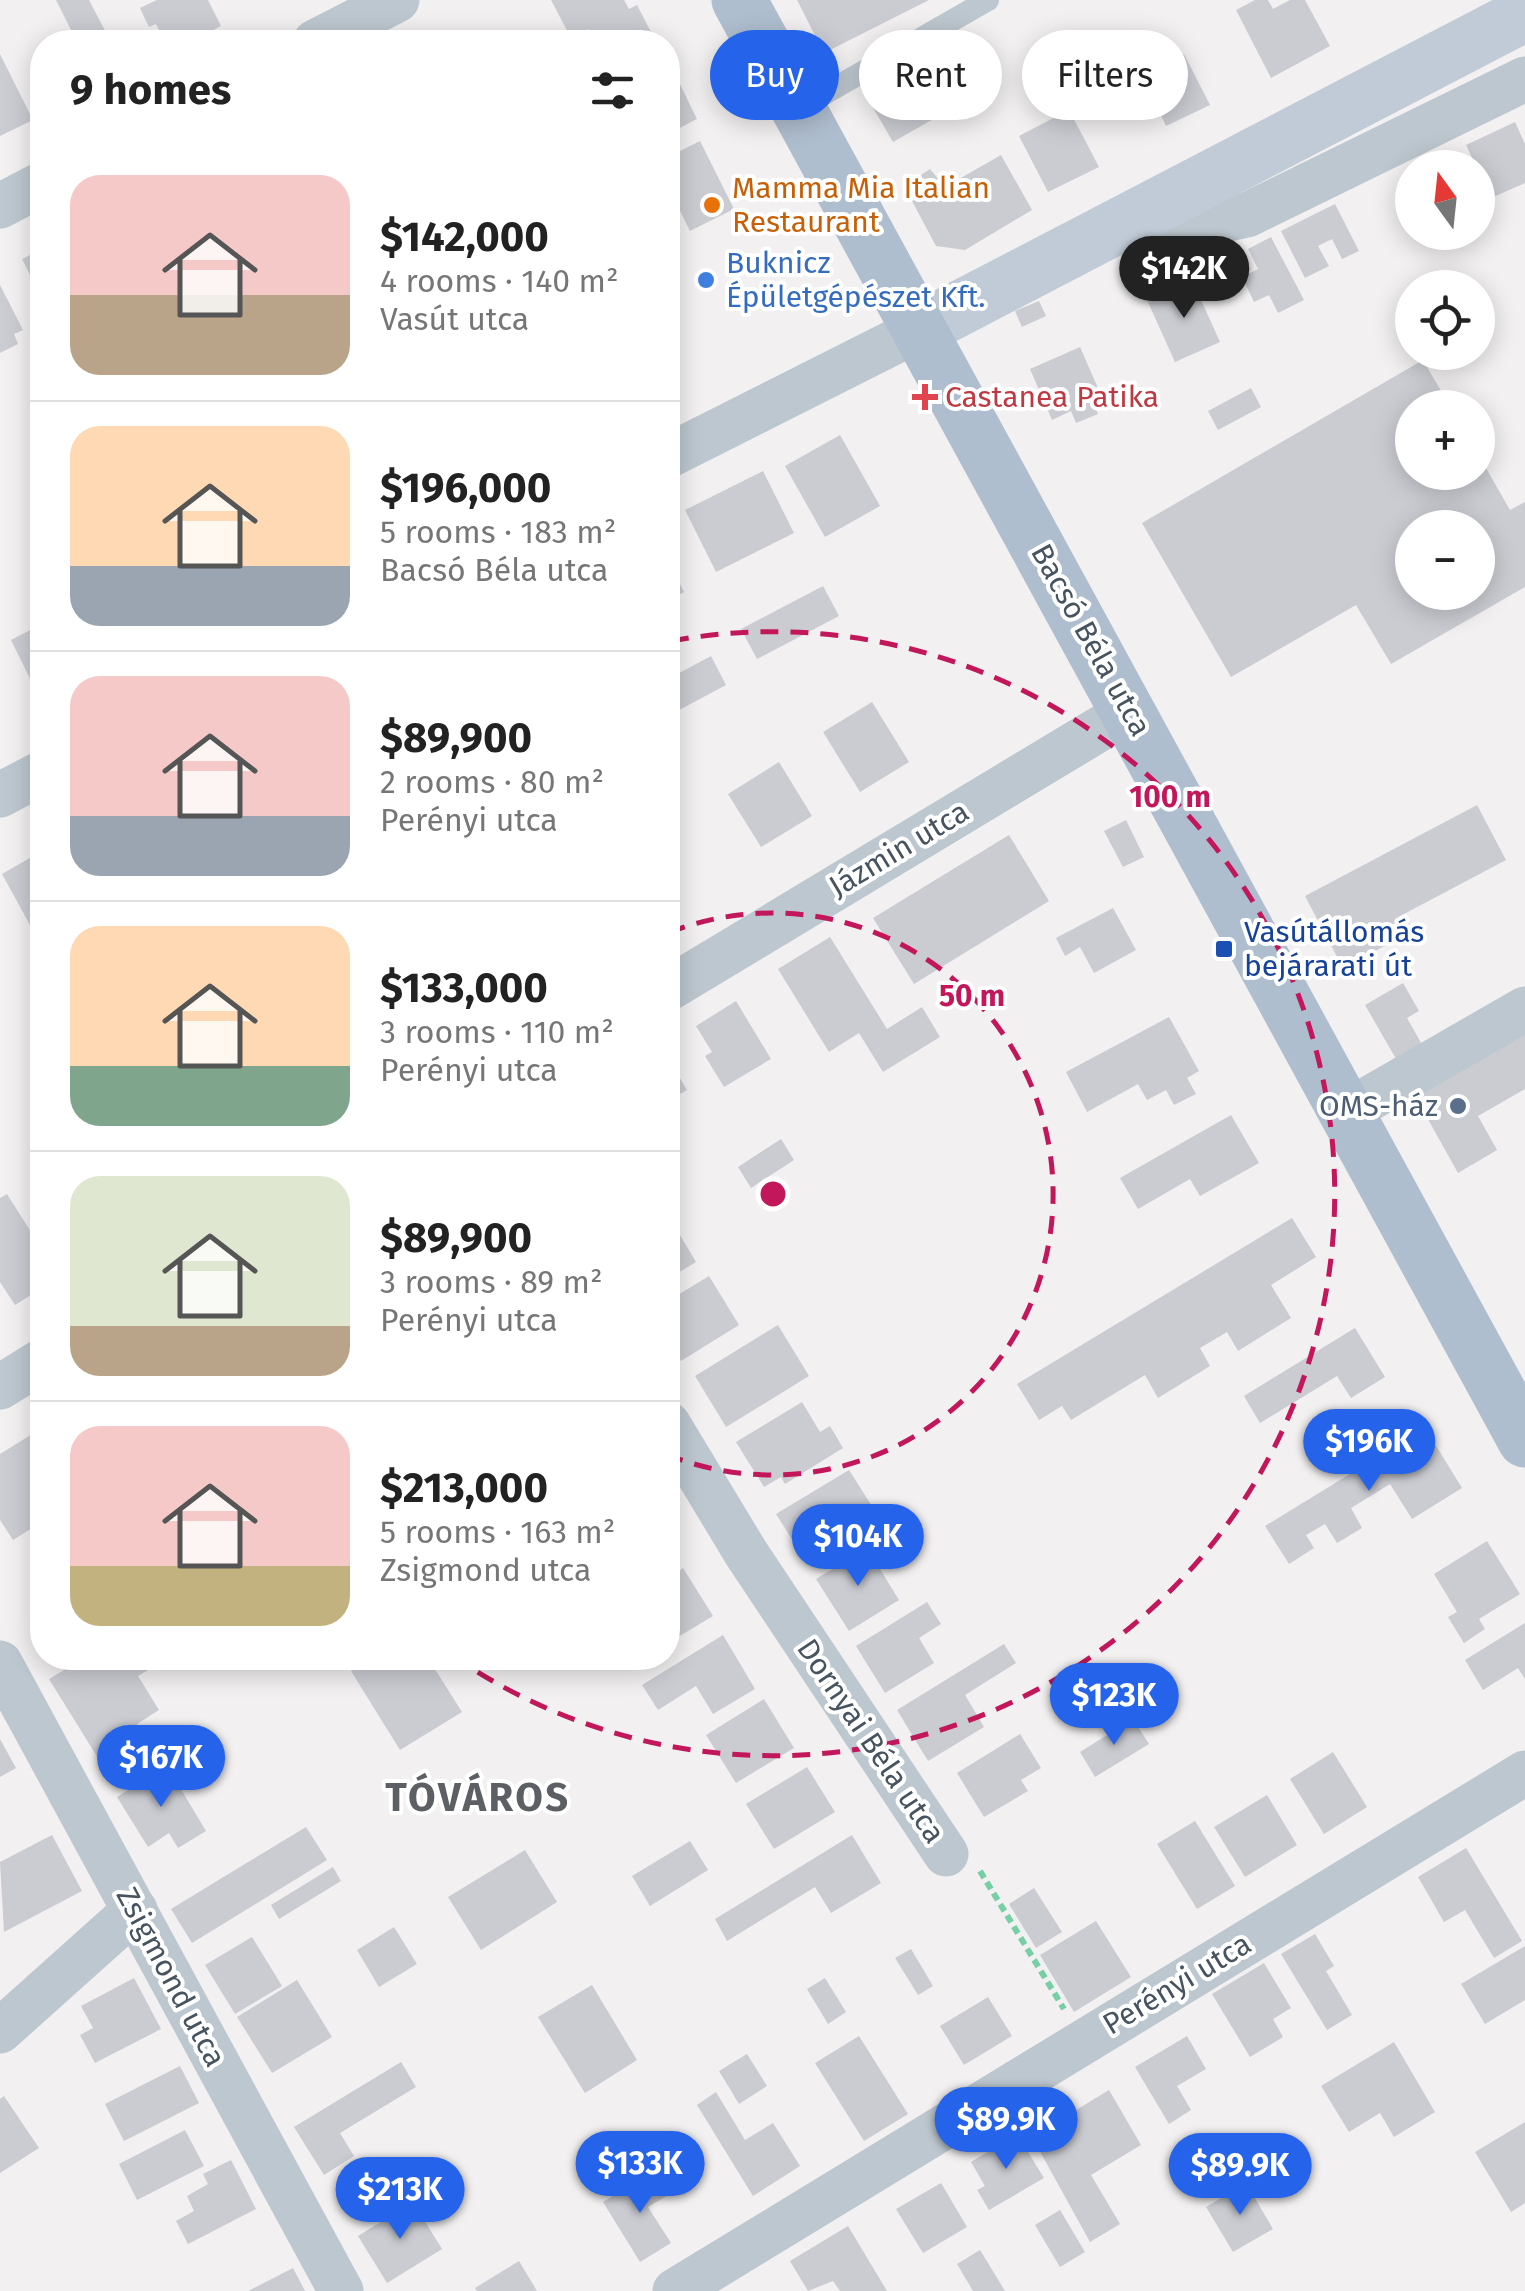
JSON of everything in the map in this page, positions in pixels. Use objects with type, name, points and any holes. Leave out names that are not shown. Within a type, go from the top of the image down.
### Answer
[{"type":"main road","name":"Bacsó Béla utca","points":[[740,0],[756,30]]},
{"type":"main road","name":"Bacsó Béla utca","points":[[803,120],[1130,710],[1525,1440]]},
{"type":"street","points":[[338,30],[396,0]]},
{"type":"street","points":[[680,450],[1525,14]]},
{"type":"street","points":[[1131,217],[1185,228],[1247,215],[1525,79]]},
{"type":"street","points":[[0,206],[30,190]]},
{"type":"street","name":"Jázmin utca","points":[[680,982],[1130,710]]},
{"type":"street","points":[[0,794],[30,779]]},
{"type":"street","points":[[1346,1112],[1525,1009]]},
{"type":"street","points":[[0,1387],[30,1369]]},
{"type":"street","name":"Dornyai Béla utca","points":[[680,1444],[746,1553],[946,1854]]},
{"type":"street","name":"Zsigmond utca","points":[[0,1664],[340,2291]]},
{"type":"street","name":"Perényi utca","points":[[675,2291],[1525,1772]]},
{"type":"street","points":[[0,2031],[135,1910]]},
{"type":"lane","points":[[839,86],[988,0]]},
{"type":"path","points":[[946,1854],[966,1849],[1084,2041]]},
{"type":"building","points":[[56,0],[89,0],[105,30],[71,30]]},
{"type":"building","points":[[157,0],[208,0],[221,26],[213,30],[159,30],[156,24],[149,27],[140,8]]},
{"type":"building","points":[[551,0],[624,0],[629,9],[637,5],[650,30],[589,29],[567,30]]},
{"type":"building","points":[[797,0],[929,0],[870,30],[859,30],[859,35],[839,45],[839,30],[812,30]]},
{"type":"building","points":[[1255,0],[1268,0],[1273,9],[1290,0],[1305,0],[1330,46],[1271,78],[1236,10]]},
{"type":"building","points":[[0,54],[30,114],[30,121],[0,136]]},
{"type":"building","points":[[1188,62],[1210,105],[1188,116]]},
{"type":"building","points":[[680,84],[697,119],[680,128]]},
{"type":"building","points":[[880,120],[932,120],[893,142]]},
{"type":"building","points":[[1050,120],[1074,120],[1099,167],[1048,192],[1019,136]]},
{"type":"building","points":[[1515,122],[1525,144],[1525,183],[1495,196],[1495,150],[1468,150],[1466,145]]},
{"type":"building","points":[[700,141],[734,209],[690,231],[680,211],[680,151]]},
{"type":"building","points":[[1001,155],[1032,210],[965,250],[936,246],[904,186],[930,169],[945,187]]},
{"type":"building","points":[[1335,204],[1359,251],[1342,259],[1332,239],[1318,246],[1329,266],[1305,278],[1281,231]]},
{"type":"building","points":[[1271,237],[1304,300],[1278,313],[1269,295],[1254,302],[1242,277],[1258,269],[1248,249]]},
{"type":"building","points":[[30,255],[30,275],[22,259]]},
{"type":"building","points":[[1192,280],[1220,342],[1175,362],[1147,300]]},
{"type":"building","points":[[0,285],[23,330],[14,334],[18,344],[0,353]]},
{"type":"building","points":[[1039,301],[1046,316],[1022,327],[1015,311]]},
{"type":"building","points":[[1080,347],[1101,395],[1092,400],[1098,414],[1076,423],[1071,411],[1052,420],[1030,369]]},
{"type":"building","points":[[1406,370],[1429,370],[1440,390],[1395,390],[1395,490],[1495,490],[1495,484],[1510,510],[1525,502],[1525,587],[1495,604],[1495,510],[1395,510],[1395,610],[1485,610],[1391,664],[1356,605],[1231,677],[1142,523]]},
{"type":"building","points":[[1251,388],[1261,407],[1218,430],[1208,411]]},
{"type":"building","points":[[840,435],[880,506],[825,537],[785,466]]},
{"type":"building","points":[[763,471],[794,533],[716,572],[685,510]]},
{"type":"building","points":[[823,586],[839,616],[757,659],[741,629]]},
{"type":"building","points":[[30,630],[30,679],[11,640]]},
{"type":"building","points":[[711,656],[726,685],[680,710],[680,673]]},
{"type":"building","points":[[872,702],[909,762],[860,792],[823,732]]},
{"type":"building","points":[[779,762],[812,816],[761,847],[728,794]]},
{"type":"building","points":[[1477,805],[1506,860],[1404,914],[1413,931],[1343,968],[1305,896]]},
{"type":"building","points":[[1126,820],[1144,857],[1123,867],[1104,831]]},
{"type":"building","points":[[1009,835],[1049,901],[914,984],[873,918]]},
{"type":"building","points":[[30,858],[30,925],[2,874]]},
{"type":"building","points":[[1113,908],[1136,950],[1094,973],[1080,947],[1065,956],[1056,938]]},
{"type":"building","points":[[830,937],[887,1029],[922,1007],[940,1037],[883,1072],[859,1033],[829,1052],[778,969]]},
{"type":"building","points":[[1403,983],[1419,1011],[1407,1018],[1425,1050],[1399,1064],[1365,1005]]},
{"type":"building","points":[[736,1001],[771,1059],[724,1087],[705,1056],[712,1052],[696,1026]]},
{"type":"building","points":[[1169,1017],[1199,1071],[1187,1078],[1196,1094],[1174,1105],[1166,1090],[1147,1100],[1138,1084],[1087,1112],[1066,1072]]},
{"type":"building","name":"OMS-ház","points":[[1525,1034],[1525,1089],[1478,1116],[1497,1150],[1458,1173],[1415,1096]]},
{"type":"building","points":[[1231,1115],[1259,1163],[1200,1196],[1190,1179],[1138,1209],[1120,1178]]},
{"type":"building","points":[[781,1139],[794,1160],[751,1188],[738,1167]]},
{"type":"building","points":[[7,1194],[30,1230],[30,1296],[15,1305],[0,1282],[0,1198]]},
{"type":"building","points":[[1292,1218],[1316,1257],[1271,1285],[1291,1318],[1238,1351],[1227,1332],[1200,1348],[1210,1366],[1158,1398],[1145,1375],[1071,1420],[1062,1406],[1039,1420],[1017,1384]]},
{"type":"building","points":[[680,1235],[696,1262],[680,1272]]},
{"type":"building","points":[[709,1276],[739,1325],[681,1361],[680,1359],[680,1294]]},
{"type":"building","points":[[778,1325],[809,1376],[726,1427],[695,1376]]},
{"type":"building","points":[[1355,1328],[1385,1377],[1351,1398],[1337,1376],[1260,1423],[1244,1396]]},
{"type":"building","points":[[802,1402],[820,1432],[830,1426],[843,1448],[785,1484],[781,1477],[764,1487],[736,1442]]},
{"type":"building","points":[[1425,1428],[1462,1488],[1412,1519],[1390,1484],[1351,1508],[1362,1528],[1337,1543],[1325,1524],[1306,1535],[1314,1548],[1289,1564],[1265,1526]]},
{"type":"building","points":[[30,1435],[30,1529],[13,1540],[0,1520],[0,1454]]},
{"type":"building","points":[[849,1470],[875,1511],[802,1555],[776,1514]]},
{"type":"building","points":[[1487,1541],[1520,1594],[1479,1619],[1485,1629],[1464,1643],[1448,1617],[1457,1612],[1434,1574]]},
{"type":"building","points":[[867,1548],[899,1600],[849,1631],[816,1579]]},
{"type":"building","points":[[683,1568],[713,1616],[680,1636]]},
{"type":"building","points":[[927,1602],[941,1624],[919,1638],[934,1663],[885,1693],[856,1646]]},
{"type":"building","points":[[1525,1623],[1525,1679],[1518,1668],[1483,1690],[1465,1660]]},
{"type":"building","points":[[723,1635],[755,1689],[713,1714],[696,1686],[658,1710],[642,1685],[666,1670],[680,1670],[680,1662]]},
{"type":"building","points":[[1004,1644],[1016,1663],[965,1695],[984,1727],[928,1761],[897,1710]]},
{"type":"building","points":[[64,1670],[148,1670],[138,1676],[159,1710],[137,1724],[145,1736],[101,1763],[49,1679]]},
{"type":"building","points":[[436,1670],[462,1712],[400,1750],[351,1671]]},
{"type":"building","points":[[764,1699],[794,1748],[736,1783],[706,1735]]},
{"type":"building","points":[[1133,1719],[1149,1744],[1095,1777],[1080,1752]]},
{"type":"building","points":[[1020,1734],[1041,1768],[1021,1780],[1028,1791],[984,1817],[957,1773]]},
{"type":"building","points":[[0,1739],[16,1768],[0,1777]]},
{"type":"building","points":[[1333,1752],[1367,1807],[1324,1834],[1290,1779]]},
{"type":"building","points":[[167,1766],[206,1831],[178,1848],[169,1833],[148,1847],[117,1797]]},
{"type":"building","points":[[807,1767],[835,1812],[774,1849],[746,1804]]},
{"type":"building","points":[[1267,1795],[1297,1845],[1245,1877],[1214,1827]]},
{"type":"building","points":[[1195,1821],[1235,1886],[1197,1909],[1157,1844]]},
{"type":"building","points":[[306,1827],[327,1860],[192,1943],[171,1909]]},
{"type":"building","points":[[52,1835],[82,1891],[4,1932],[0,1862]]},
{"type":"building","points":[[852,1835],[881,1883],[831,1913],[815,1887],[727,1941],[715,1919]]},
{"type":"building","points":[[690,1841],[708,1870],[650,1906],[632,1876]]},
{"type":"building","points":[[1466,1848],[1522,1941],[1494,1958],[1465,1910],[1444,1922],[1418,1877]]},
{"type":"building","points":[[525,1850],[557,1902],[481,1950],[448,1897]]},
{"type":"building","points":[[333,1867],[341,1881],[279,1919],[271,1905]]},
{"type":"building","points":[[1034,1888],[1062,1932],[1036,1948],[1009,1904]]},
{"type":"building","points":[[1096,1921],[1131,1977],[1074,2012],[1040,1955]]},
{"type":"building","points":[[394,1927],[417,1964],[379,1987],[357,1950]]},
{"type":"building","points":[[1315,1934],[1334,1966],[1326,1971],[1352,2015],[1327,2030],[1281,1954]]},
{"type":"building","points":[[252,1937],[282,1986],[235,2014],[205,1965]]},
{"type":"building","points":[[1525,1946],[1525,2000],[1485,2024],[1461,1984]]},
{"type":"building","points":[[911,1949],[933,1986],[918,1995],[895,1958]]},
{"type":"building","points":[[1264,1963],[1291,2008],[1273,2019],[1283,2037],[1250,2057],[1212,1994]]},
{"type":"building","points":[[134,1978],[161,2029],[95,2063],[80,2035],[93,2028],[81,2006]]},
{"type":"building","points":[[825,1978],[846,2012],[828,2024],[807,1989]]},
{"type":"building","points":[[297,1980],[332,2037],[272,2073],[237,2017]]},
{"type":"building","points":[[592,1985],[637,2060],[585,2093],[538,2017]]},
{"type":"building","points":[[988,1997],[1012,2036],[964,2065],[940,2026]]},
{"type":"building","points":[[859,2036],[908,2114],[864,2141],[815,2063]]},
{"type":"building","points":[[1187,2036],[1206,2069],[1177,2086],[1191,2110],[1169,2124],[1135,2067]]},
{"type":"building","points":[[1394,2042],[1435,2112],[1394,2137],[1380,2113],[1349,2132],[1321,2086]]},
{"type":"building","points":[[747,2054],[767,2086],[739,2104],[719,2071]]},
{"type":"building","points":[[401,2062],[416,2087],[340,2133],[354,2156],[324,2175],[294,2127]]},
{"type":"building","points":[[180,2066],[199,2103],[124,2141],[105,2104]]},
{"type":"building","points":[[1109,2090],[1141,2145],[1091,2175],[1120,2224],[1090,2242],[1032,2137]]},
{"type":"building","points":[[716,2092],[745,2140],[773,2123],[800,2166],[753,2196],[697,2105]]},
{"type":"building","points":[[4,2096],[39,2148],[0,2173],[0,2099]]},
{"type":"building","points":[[1525,2122],[1525,2203],[1511,2212],[1475,2152]]},
{"type":"building","points":[[185,2130],[204,2166],[137,2200],[119,2164]]},
{"type":"building","points":[[1017,2134],[1044,2178],[989,2210],[977,2190],[985,2186],[971,2162]]},
{"type":"building","points":[[231,2160],[256,2209],[188,2244],[176,2221],[194,2211],[187,2196],[208,2184],[203,2174]]},
{"type":"building","points":[[655,2171],[670,2194],[648,2207],[671,2243],[640,2262],[603,2202]]},
{"type":"building","points":[[941,2183],[967,2227],[923,2253],[896,2209]]},
{"type":"building","points":[[1246,2183],[1273,2229],[1233,2252],[1206,2207]]},
{"type":"building","points":[[413,2202],[442,2249],[387,2283],[358,2236]]},
{"type":"building","points":[[1060,2210],[1085,2252],[1060,2267],[1035,2225]]},
{"type":"building","points":[[848,2226],[887,2291],[840,2291],[833,2281],[808,2291],[790,2261]]},
{"type":"building","points":[[980,2250],[1005,2291],[973,2291],[957,2264]]},
{"type":"building","points":[[519,2261],[537,2291],[475,2288]]},
{"type":"building","points":[[293,2268],[305,2291],[248,2291]]},
{"type":"place","name":"Mamma Mia Italian Restaurant","points":[[712,205]]},
{"type":"place","name":"Buknicz Épületgépészet Kft.","points":[[706,280]]},
{"type":"place","name":"Castanea Patika","points":[[925,397]]},
{"type":"place","name":"Vasútállomás bejárarati út","points":[[1224,949]]},
{"type":"place","name":"OMS-ház","points":[[1458,1106]]},
{"type":"district","name":"TÓVÁROS","points":[[478,1798]]}]
